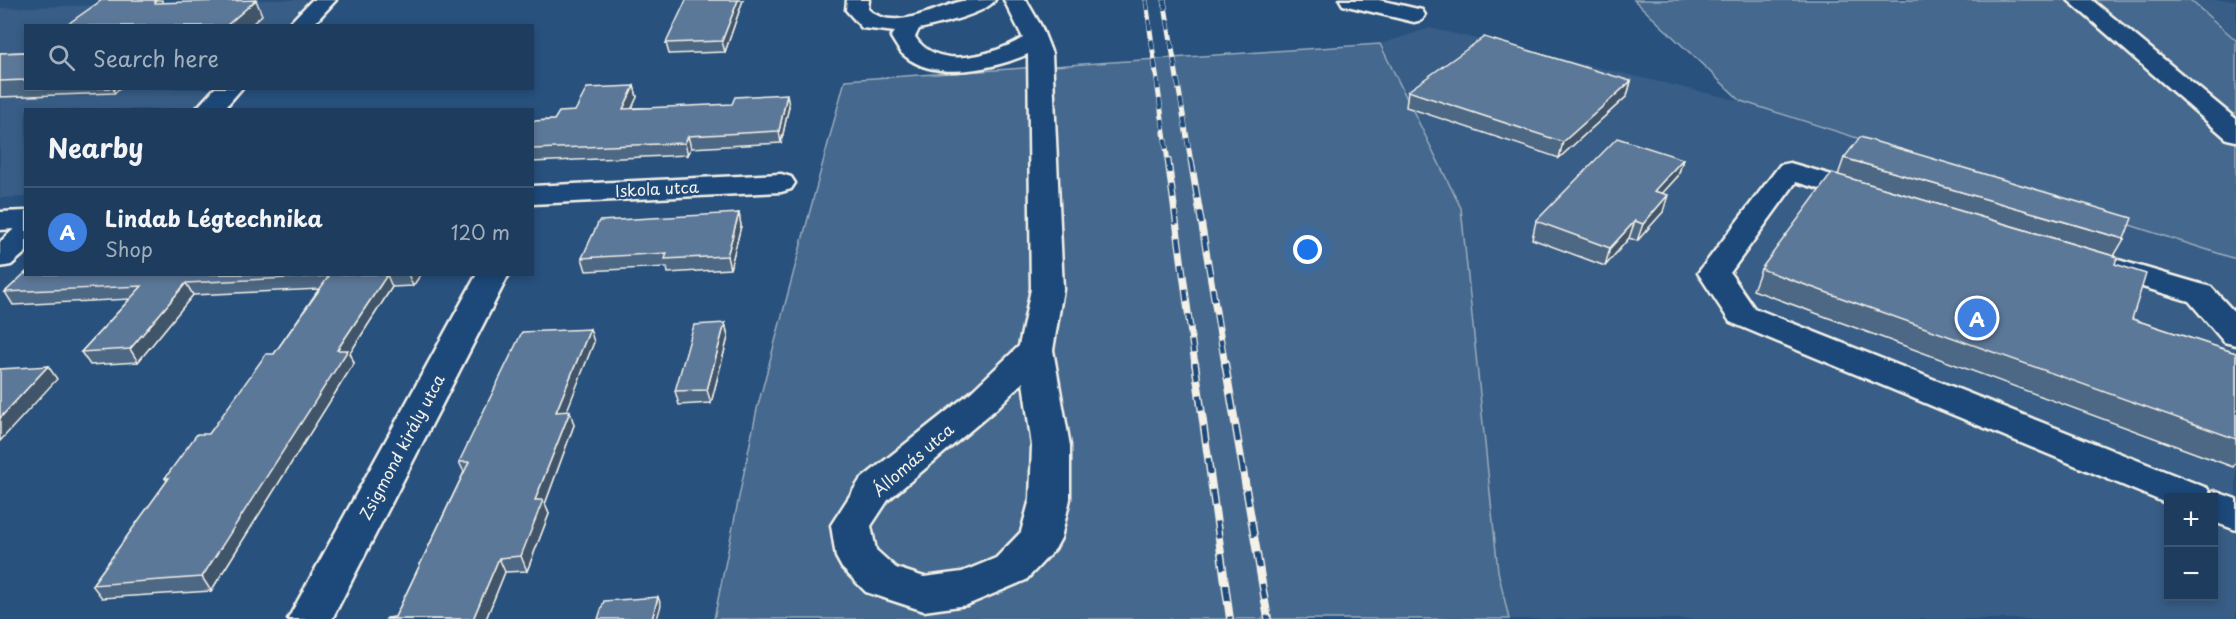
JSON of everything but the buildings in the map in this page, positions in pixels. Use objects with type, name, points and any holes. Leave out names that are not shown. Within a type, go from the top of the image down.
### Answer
[{"type":"street","points":[[299,24],[325,0]]},
{"type":"street","points":[[858,0],[857,10],[870,23],[910,25],[941,17],[984,0]]},
{"type":"street","name":"Állomás utca","points":[[1015,0],[1030,26],[1040,54],[1047,289],[1036,350],[1051,446],[1050,499],[1040,538],[1011,569],[967,588],[924,594],[881,579],[856,557],[851,525],[874,490],[984,400],[1036,350]]},
{"type":"street","points":[[1351,0],[1414,15]]},
{"type":"street","points":[[2079,0],[2236,133]]},
{"type":"street","points":[[910,25],[903,37],[913,51],[952,64],[999,57],[1016,52],[1035,41]]},
{"type":"street","points":[[210,108],[228,90]]},
{"type":"street","points":[[1892,202],[1790,171],[1714,273],[1742,315],[2181,493]]},
{"type":"street","name":"Iskola utca","points":[[534,197],[781,183]]},
{"type":"street","points":[[0,221],[24,220]]},
{"type":"street","points":[[0,258],[24,237]]},
{"type":"street","points":[[2075,256],[2200,294],[2236,335]]},
{"type":"street","name":"Zsigmond király utca","points":[[310,619],[492,276]]},
{"type":"street","points":[[2218,508],[2236,515]]},
{"type":"shaded area","points":[[315,0],[288,24],[24,24],[24,90],[217,90],[196,108],[24,108],[24,197],[0,198],[0,8]]},
{"type":"shaded area","points":[[1634,0],[2190,0],[2236,40],[2236,259],[1741,101]]},
{"type":"shaded area","points":[[2190,0],[2236,0],[2236,40]]},
{"type":"shaded area","points":[[1430,28],[1741,101],[2236,259],[2236,619],[1509,619],[1380,44]]},
{"type":"shaded area","points":[[1380,44],[1461,208],[1498,571],[1509,619],[714,619],[757,409],[845,80]]},
{"type":"railway","points":[[1146,0],[1168,162]]},
{"type":"railway","points":[[1164,0],[1191,162]]},
{"type":"railway","points":[[1168,160],[1195,365]]},
{"type":"railway","points":[[1191,160],[1225,365]]},
{"type":"railway","points":[[1195,363],[1230,619]]},
{"type":"railway","points":[[1225,363],[1268,619]]},
{"type":"place","name":"Lindab Légtechnika","points":[[1977,318]]}]
